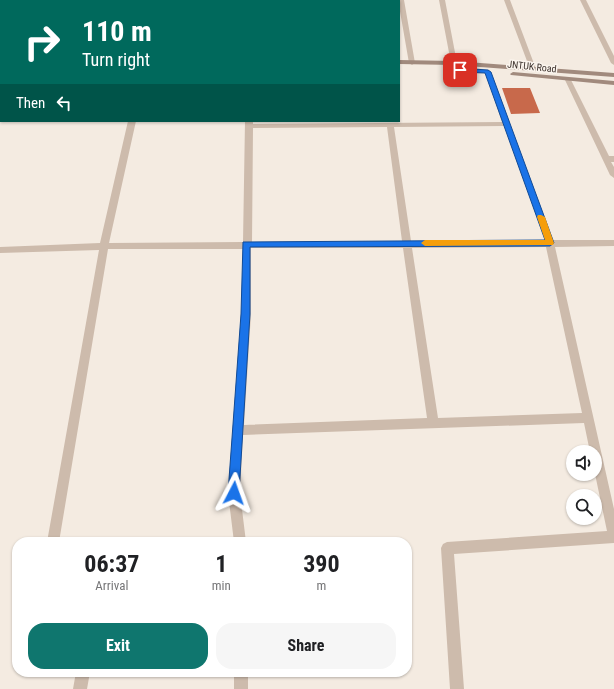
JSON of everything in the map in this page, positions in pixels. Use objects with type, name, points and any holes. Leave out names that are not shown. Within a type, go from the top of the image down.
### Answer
[{"type":"street","points":[[401,0],[412,63]]},
{"type":"street","points":[[442,0],[454,63]]},
{"type":"street","points":[[507,0],[533,69]]},
{"type":"street","points":[[583,0],[614,64]]},
{"type":"street","name":"JNTUK Road","points":[[400,62],[424,64],[454,63],[614,75]]},
{"type":"street","name":"JNTUK Road","points":[[424,64],[432,68],[614,83]]},
{"type":"street","points":[[457,689],[447,548],[614,537],[550,243],[488,72]]},
{"type":"street","points":[[568,80],[610,159],[614,175]]},
{"type":"street","points":[[54,537],[104,246],[132,122]]},
{"type":"street","points":[[239,537],[234,493],[246,314],[249,123],[390,125],[508,124]]},
{"type":"street","points":[[390,125],[433,423]]},
{"type":"street","points":[[0,250],[104,246],[246,244],[614,242]]},
{"type":"street","points":[[238,430],[588,418]]},
{"type":"street","points":[[80,689],[82,677]]},
{"type":"street","points":[[241,677],[241,689]]},
{"type":"building","points":[[502,88],[530,88],[540,113],[511,114]]},
{"type":"slow traffic","points":[[425,243],[550,243],[541,217]]},
{"type":"route","points":[[234,493],[246,314],[246,244],[550,243],[488,72],[460,70]]}]
